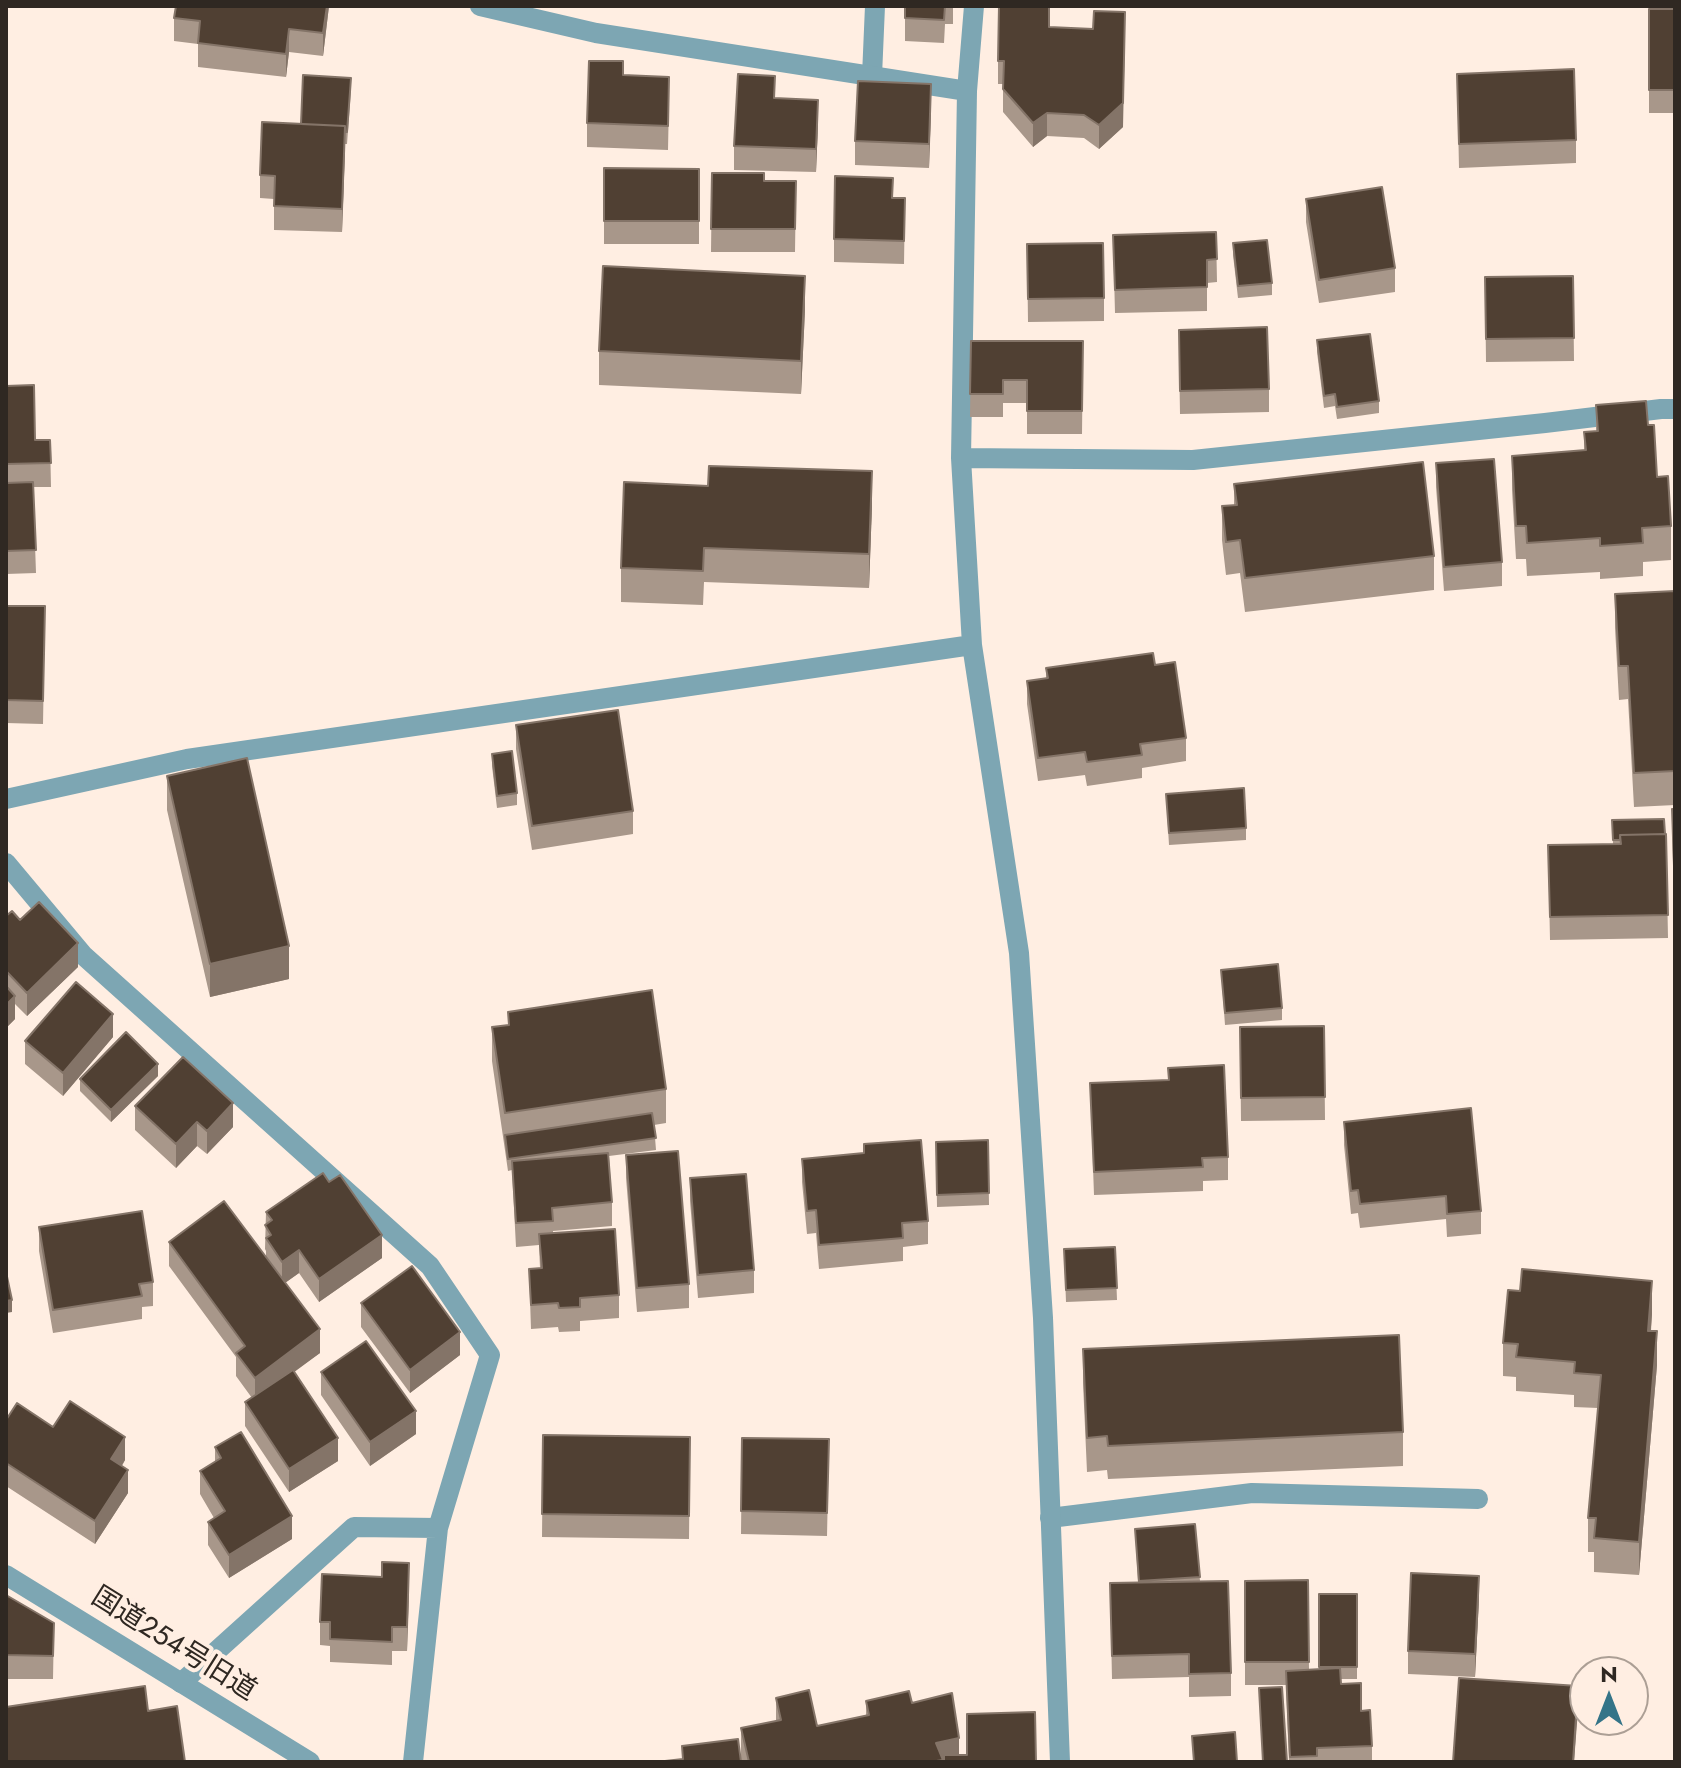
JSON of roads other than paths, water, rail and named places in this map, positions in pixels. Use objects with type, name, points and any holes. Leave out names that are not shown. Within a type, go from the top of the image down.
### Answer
[{"type":"street","points":[[480,6],[596,33],[967,91]]},
{"type":"street","points":[[872,76],[875,6]]},
{"type":"street","points":[[974,6],[967,91],[961,458],[972,645],[1019,953],[1043,1318],[1060,1762]]},
{"type":"street","points":[[961,458],[1193,460],[1675,409]]},
{"type":"street","points":[[6,799],[187,759],[972,645]]},
{"type":"street","points":[[6,863],[83,955],[430,1266],[490,1355],[438,1528],[413,1762]]},
{"type":"street","points":[[1050,1518],[1252,1493],[1478,1499]]},
{"type":"street","points":[[181,1683],[354,1527],[438,1528]]},
{"type":"street","name":"国道254号旧道","points":[[6,1575],[310,1762]]}]
